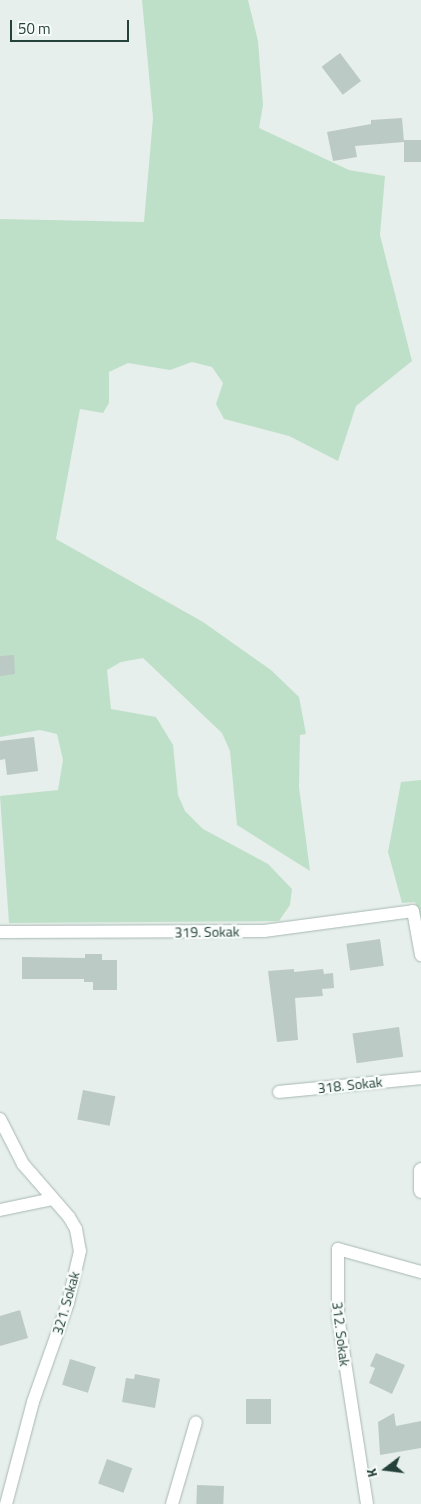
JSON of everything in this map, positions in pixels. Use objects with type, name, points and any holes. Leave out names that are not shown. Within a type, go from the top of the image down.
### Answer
[{"type":"street","name":"319. Sokak","points":[[0,932],[264,931],[413,912],[421,955]]},
{"type":"street","name":"318. Sokak","points":[[280,1092],[421,1078]]},
{"type":"street","name":"321. Sokak","points":[[0,1119],[24,1164],[76,1229],[80,1251],[77,1271],[33,1402],[6,1504]]},
{"type":"street","points":[[421,1170],[421,1190]]},
{"type":"street","points":[[0,1210],[52,1199]]},
{"type":"street","name":"312. Sokak","points":[[367,1504],[338,1317],[338,1249],[421,1272]]},
{"type":"street","points":[[172,1504],[196,1422]]},
{"type":"green space","points":[[142,0],[248,0],[258,41],[263,105],[259,128],[349,170],[385,176],[380,235],[412,361],[356,406],[338,461],[289,436],[224,419],[216,404],[223,383],[212,367],[192,362],[170,370],[128,363],[109,372],[109,403],[103,413],[80,409],[56,539],[203,622],[271,670],[299,697],[306,734],[300,735],[299,787],[310,871],[237,825],[230,751],[222,733],[143,658],[121,662],[107,670],[111,709],[156,717],[173,745],[178,795],[185,811],[203,829],[268,864],[292,889],[290,905],[279,921],[9,923],[0,796],[58,790],[63,760],[57,734],[40,730],[0,737],[0,219],[144,222],[153,118]]},
{"type":"green space","points":[[421,780],[421,918],[415,902],[402,903],[388,852],[401,782]]},
{"type":"building","points":[[340,53],[361,81],[343,95],[322,67]]},
{"type":"building","points":[[402,118],[404,142],[355,146],[357,157],[333,161],[327,132],[371,124],[371,120]]},
{"type":"building","points":[[404,140],[421,140],[421,162],[404,162]]},
{"type":"building","points":[[14,655],[15,674],[0,676],[0,656]]},
{"type":"building","points":[[34,737],[38,771],[7,775],[5,759],[0,760],[0,741]]},
{"type":"building","points":[[380,939],[384,966],[350,970],[346,944]]},
{"type":"building","points":[[85,954],[102,954],[102,960],[117,960],[117,990],[93,990],[93,982],[84,982],[84,979],[22,979],[22,957],[85,958]]},
{"type":"building","points":[[294,969],[294,972],[323,969],[324,974],[333,973],[334,988],[322,989],[323,996],[295,998],[298,1040],[277,1042],[268,971]]},
{"type":"building","points":[[399,1027],[403,1057],[357,1063],[352,1034]]},
{"type":"building","points":[[83,1090],[115,1096],[110,1126],[77,1119]]},
{"type":"building","points":[[20,1310],[28,1338],[0,1346],[0,1316]]},
{"type":"building","points":[[376,1353],[405,1365],[392,1394],[369,1383],[375,1368],[370,1366]]},
{"type":"building","points":[[70,1359],[96,1367],[88,1393],[62,1385]]},
{"type":"building","points":[[135,1374],[160,1379],[155,1408],[122,1402],[126,1378],[134,1379]]},
{"type":"building","points":[[246,1399],[271,1399],[271,1424],[246,1424]]},
{"type":"building","points":[[394,1413],[396,1426],[421,1421],[421,1448],[380,1455],[378,1422]]},
{"type":"building","points":[[107,1459],[132,1468],[123,1493],[98,1483]]},
{"type":"building","points":[[197,1485],[224,1486],[223,1504],[196,1504]]}]
